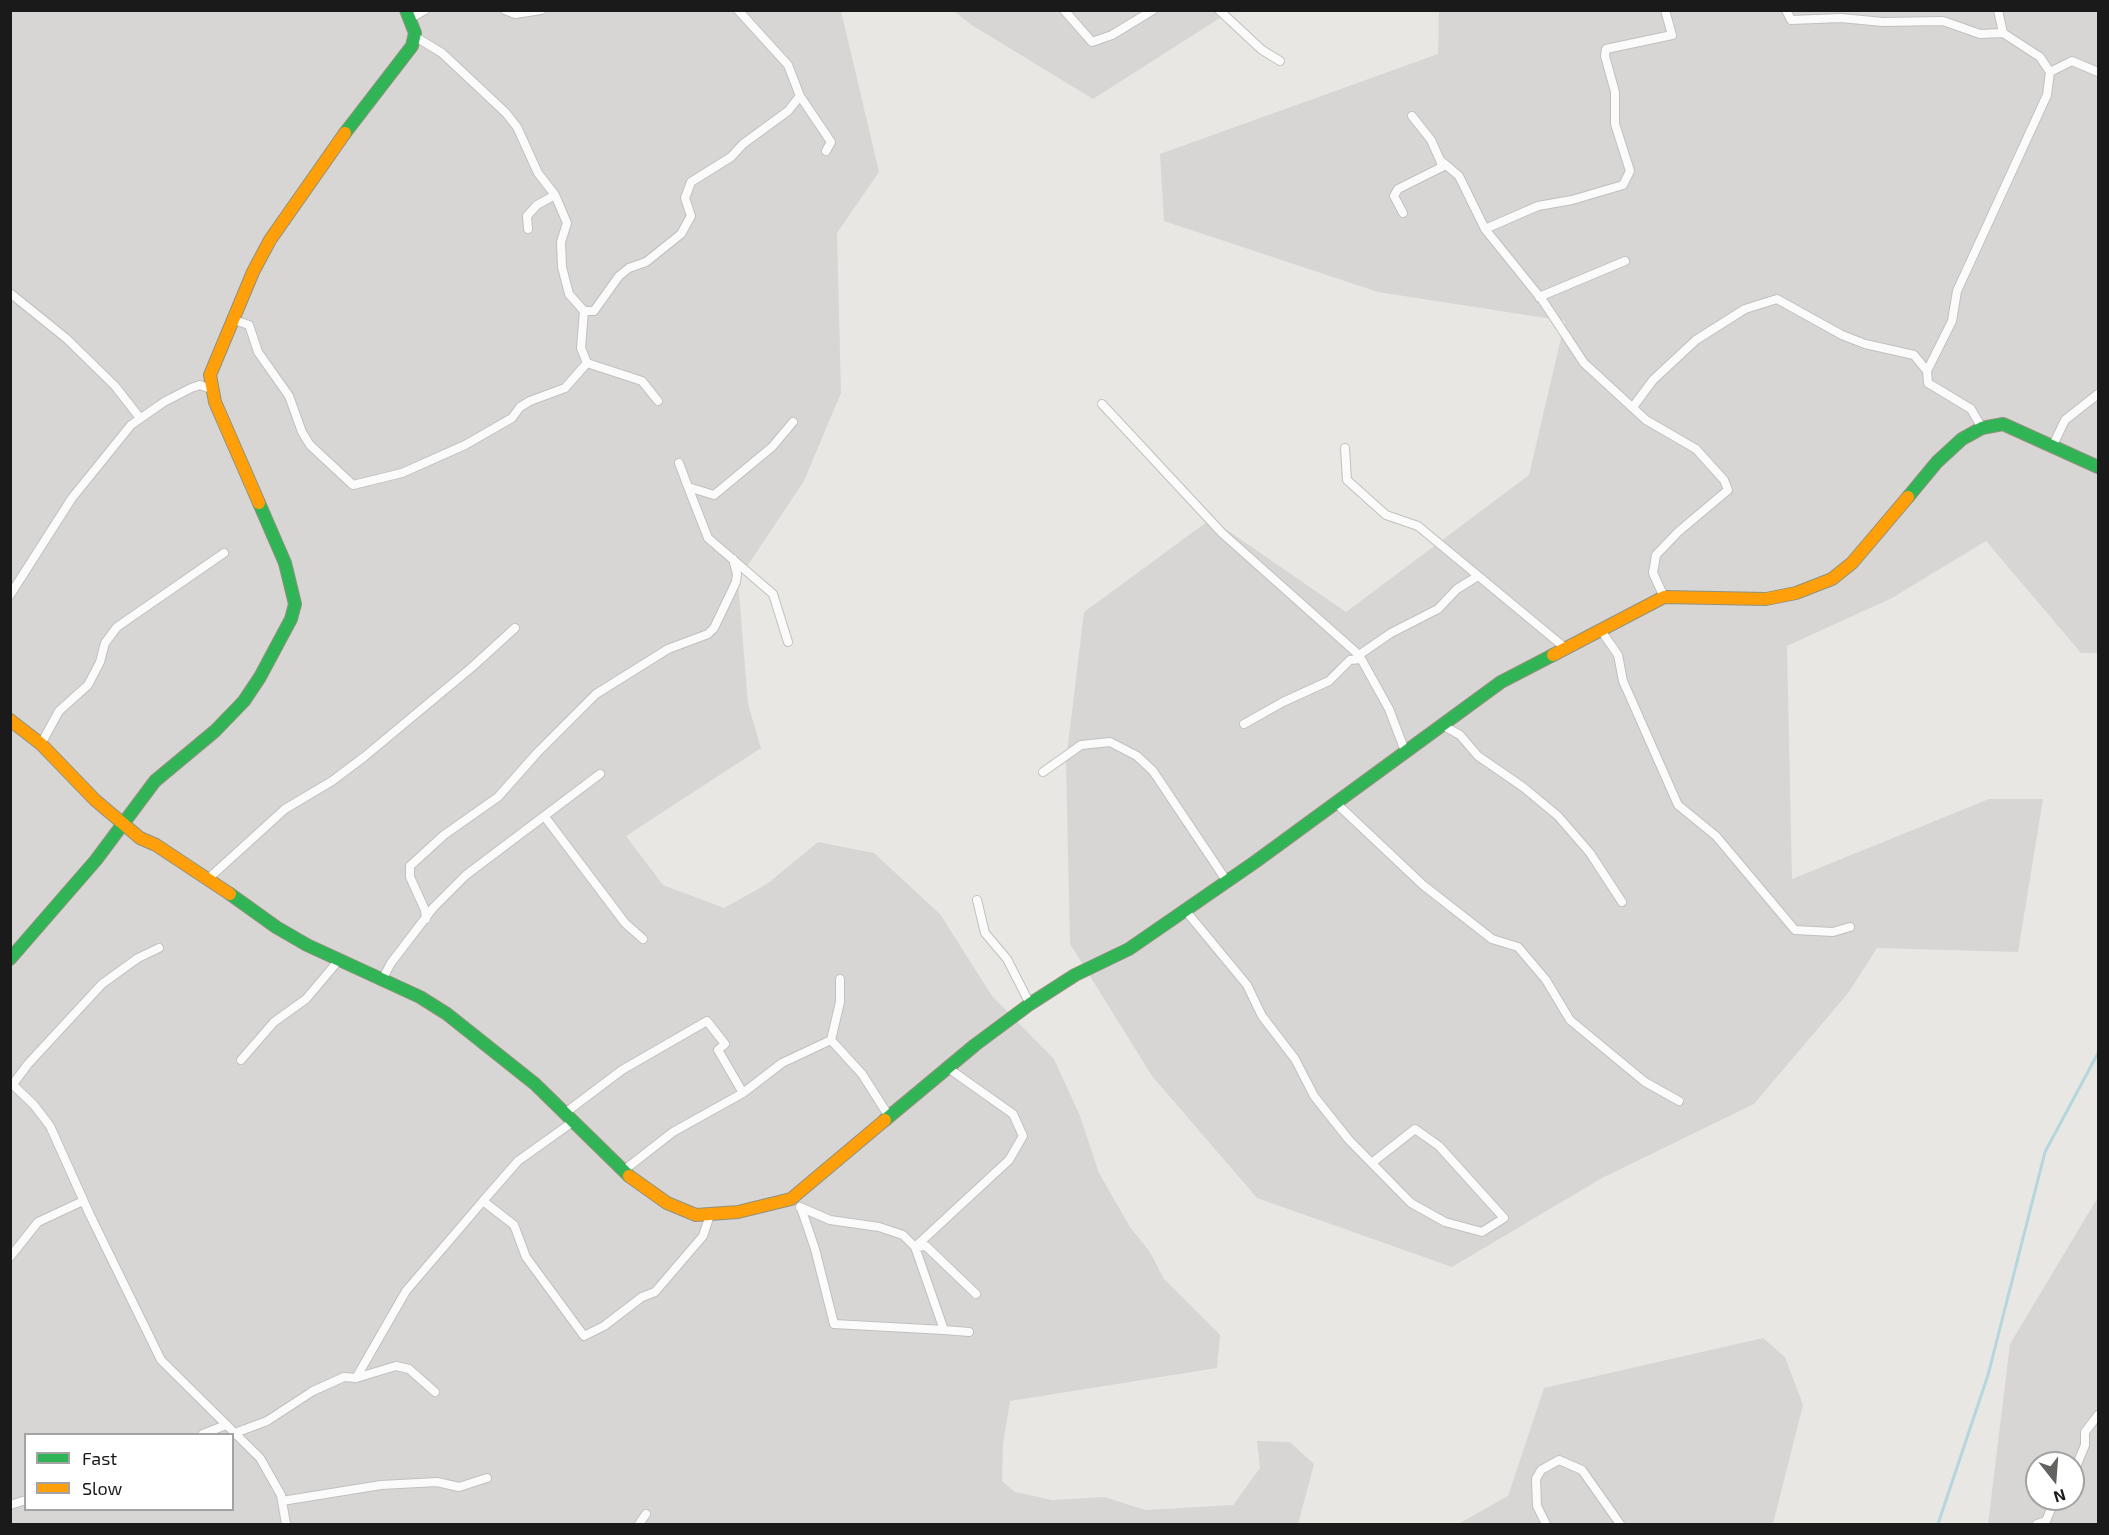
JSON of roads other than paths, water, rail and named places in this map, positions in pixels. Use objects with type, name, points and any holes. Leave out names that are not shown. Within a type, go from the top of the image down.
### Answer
[{"type":"street","points":[[10,959],[96,860],[155,781],[209,737],[244,701],[260,678],[291,619],[295,604],[285,563],[211,389],[210,375],[270,240],[317,176],[344,134],[404,59],[414,36],[409,14],[425,10]]},
{"type":"street","points":[[505,10],[516,14],[541,10]]},
{"type":"street","points":[[738,10],[788,65],[800,96],[831,142],[826,151]]},
{"type":"street","points":[[1064,10],[1092,42],[1112,35],[1153,10]]},
{"type":"street","points":[[1219,10],[1262,50],[1280,61]]},
{"type":"street","points":[[1485,229],[1538,206],[1572,200],[1623,184],[1630,171],[1615,124],[1615,92],[1606,64],[1606,49],[1672,35],[1665,10]]},
{"type":"street","points":[[1786,10],[1791,20],[1841,18],[1883,22],[1943,21],[1980,34],[2002,33],[2040,57],[2050,72],[2047,95],[1957,291],[1952,321],[1927,371],[1928,383],[1971,409],[1982,428]]},
{"type":"street","points":[[1998,10],[2002,33]]},
{"type":"street","points":[[414,36],[442,53],[506,113],[517,127],[538,173],[555,195],[567,223],[561,242],[562,267],[569,294],[584,311],[581,348],[587,363]]},
{"type":"street","points":[[2050,72],[2072,60],[2098,72]]},
{"type":"street","points":[[584,311],[594,311],[619,276],[629,268],[646,262],[681,234],[691,216],[685,198],[691,182],[731,157],[743,144],[788,111],[800,96]]},
{"type":"street","points":[[1403,213],[1394,196],[1398,189],[1442,167],[1431,140],[1412,116]]},
{"type":"street","points":[[1440,160],[1459,176],[1485,229],[1539,297],[1584,363],[1646,420],[1696,449],[1724,480],[1728,490],[1678,532],[1656,555],[1653,573],[1664,597]]},
{"type":"street","points":[[528,229],[527,216],[537,205],[555,195]]},
{"type":"street","points":[[1539,297],[1626,261]]},
{"type":"street","points":[[10,293],[67,339],[115,386],[140,418]]},
{"type":"street","points":[[1633,407],[1653,380],[1696,340],[1745,309],[1777,299],[1842,335],[1865,344],[1914,355],[1927,371]]},
{"type":"street","points":[[234,320],[249,325],[258,352],[289,396],[302,432],[310,445],[353,485],[402,473],[465,445],[506,422],[520,407],[530,401],[565,388],[587,363]]},
{"type":"street","points":[[587,363],[642,381],[658,401]]},
{"type":"street","points":[[10,595],[79,489],[131,425],[191,388],[200,385],[211,389]]},
{"type":"street","points":[[2053,445],[2065,420],[2098,394]]},
{"type":"street","points":[[1102,404],[1222,533],[1360,657],[1389,709],[1405,751]]},
{"type":"street","points":[[687,487],[714,495],[772,447],[793,422]]},
{"type":"street","points":[[10,720],[41,744],[95,800],[140,838],[156,845],[209,878],[276,927],[339,960],[420,997],[447,1014],[535,1084],[623,1171],[667,1203],[696,1215],[761,1209],[791,1199],[948,1068],[1030,1004],[1076,975],[1129,949],[1255,862],[1501,682],[1564,647],[1664,597],[1766,599],[1796,593],[1832,579],[1852,563],[1937,462],[1962,439],[1982,428],[2003,424],[2098,467]]},
{"type":"street","points":[[1345,448],[1347,480],[1386,515],[1418,526],[1564,647]]},
{"type":"street","points":[[679,463],[708,538],[773,594],[788,642]]},
{"type":"street","points":[[41,744],[60,711],[88,685],[100,662],[105,643],[117,627],[224,553]]},
{"type":"street","points":[[426,919],[425,910],[410,877],[410,866],[444,835],[498,797],[537,753],[596,694],[669,649],[708,634],[714,628],[736,582],[737,574],[733,559]]},
{"type":"street","points":[[1244,724],[1283,702],[1329,681],[1350,660],[1360,657],[1391,633],[1438,609],[1457,589],[1478,576]]},
{"type":"street","points":[[209,878],[285,809],[340,775],[471,669],[515,628]]},
{"type":"street","points":[[1600,629],[1618,655],[1623,681],[1678,806],[1716,836],[1795,930],[1833,932],[1850,927]]},
{"type":"street","points":[[1442,725],[1460,735],[1478,756],[1523,787],[1558,816],[1590,853],[1622,902]]},
{"type":"street","points":[[1043,772],[1081,745],[1110,742],[1137,756],[1153,771],[1226,880]]},
{"type":"street","points":[[382,980],[391,963],[433,908],[466,875],[600,774]]},
{"type":"street","points":[[1335,802],[1424,885],[1492,939],[1518,947],[1546,980],[1570,1020],[1645,1082],[1679,1101]]},
{"type":"street","points":[[545,817],[626,923],[643,939]]},
{"type":"street","points":[[977,900],[986,933],[1007,959],[1030,1004]]},
{"type":"street","points":[[1185,910],[1247,985],[1262,1016],[1295,1059],[1314,1096],[1349,1140],[1411,1203],[1445,1221],[1482,1232],[1504,1218],[1439,1146],[1415,1129],[1373,1162]]},
{"type":"street","points":[[159,948],[138,958],[102,984],[11,1083],[34,1105],[50,1126],[83,1201],[161,1360],[266,1467],[282,1501],[286,1524]]},
{"type":"street","points":[[241,1060],[274,1022],[306,999],[339,960]]},
{"type":"street","points":[[831,1040],[840,1002],[840,979]]},
{"type":"street","points":[[357,1378],[406,1291],[483,1201],[518,1161],[622,1070],[707,1021],[725,1044],[718,1050],[743,1093]]},
{"type":"street","points":[[623,1171],[673,1132],[743,1093],[782,1062],[831,1040]]},
{"type":"street","points":[[831,1040],[862,1074],[890,1118]]},
{"type":"street","points":[[915,1247],[1009,1160],[1023,1136],[1013,1114],[948,1068]]},
{"type":"street","points":[[791,1199],[801,1208],[830,1220],[852,1221],[903,1235],[915,1247],[944,1330]]},
{"type":"street","points":[[10,1257],[38,1222],[83,1201]]},
{"type":"street","points":[[483,1201],[514,1226],[526,1257],[584,1336],[604,1326],[642,1297],[655,1292],[704,1236],[710,1215]]},
{"type":"street","points":[[801,1208],[815,1249],[834,1324],[969,1332]]},
{"type":"street","points":[[915,1247],[926,1246],[976,1294]]},
{"type":"street","points":[[235,1433],[267,1421],[313,1391],[344,1377],[357,1378],[404,1366],[435,1392]]},
{"type":"street","points":[[2083,1451],[2085,1432],[2098,1415]]},
{"type":"street","points":[[206,1433],[226,1425]]},
{"type":"street","points":[[1546,1524],[1537,1506],[1536,1479],[1540,1470],[1559,1460],[1582,1470],[1620,1524]]},
{"type":"street","points":[[282,1501],[381,1485],[437,1482],[459,1487],[487,1478]]},
{"type":"street","points":[[2037,1524],[2046,1521],[2050,1511]]},
{"type":"street","points":[[639,1524],[646,1514]]},
{"type":"waterway","points":[[1938,1524],[1988,1375],[2045,1152],[2098,1053]]}]
